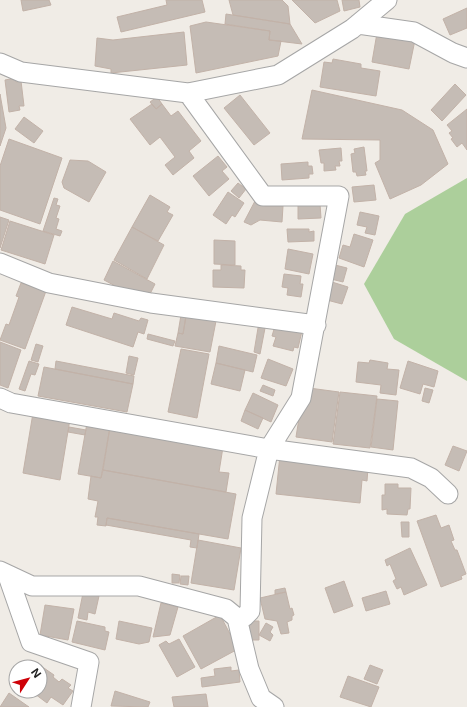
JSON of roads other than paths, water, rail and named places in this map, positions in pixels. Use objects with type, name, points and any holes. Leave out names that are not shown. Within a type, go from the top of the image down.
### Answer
[{"type":"street","points":[[0,63],[21,72],[188,93],[278,75],[358,24],[388,0]]},
{"type":"street","points":[[358,24],[414,32],[453,53],[467,58]]},
{"type":"street","points":[[188,93],[264,196],[339,196],[316,325],[301,398],[269,449],[252,518],[250,611],[244,617],[237,618]]},
{"type":"street","points":[[0,263],[49,283],[135,300],[316,325]]},
{"type":"street","points":[[0,398],[11,402],[269,449],[411,468],[431,478],[448,494]]},
{"type":"street","points":[[4,573],[32,586],[139,586],[226,609],[237,618],[249,669],[261,698],[274,707]]},
{"type":"street","points":[[4,573],[31,642],[89,662],[81,707]]}]
